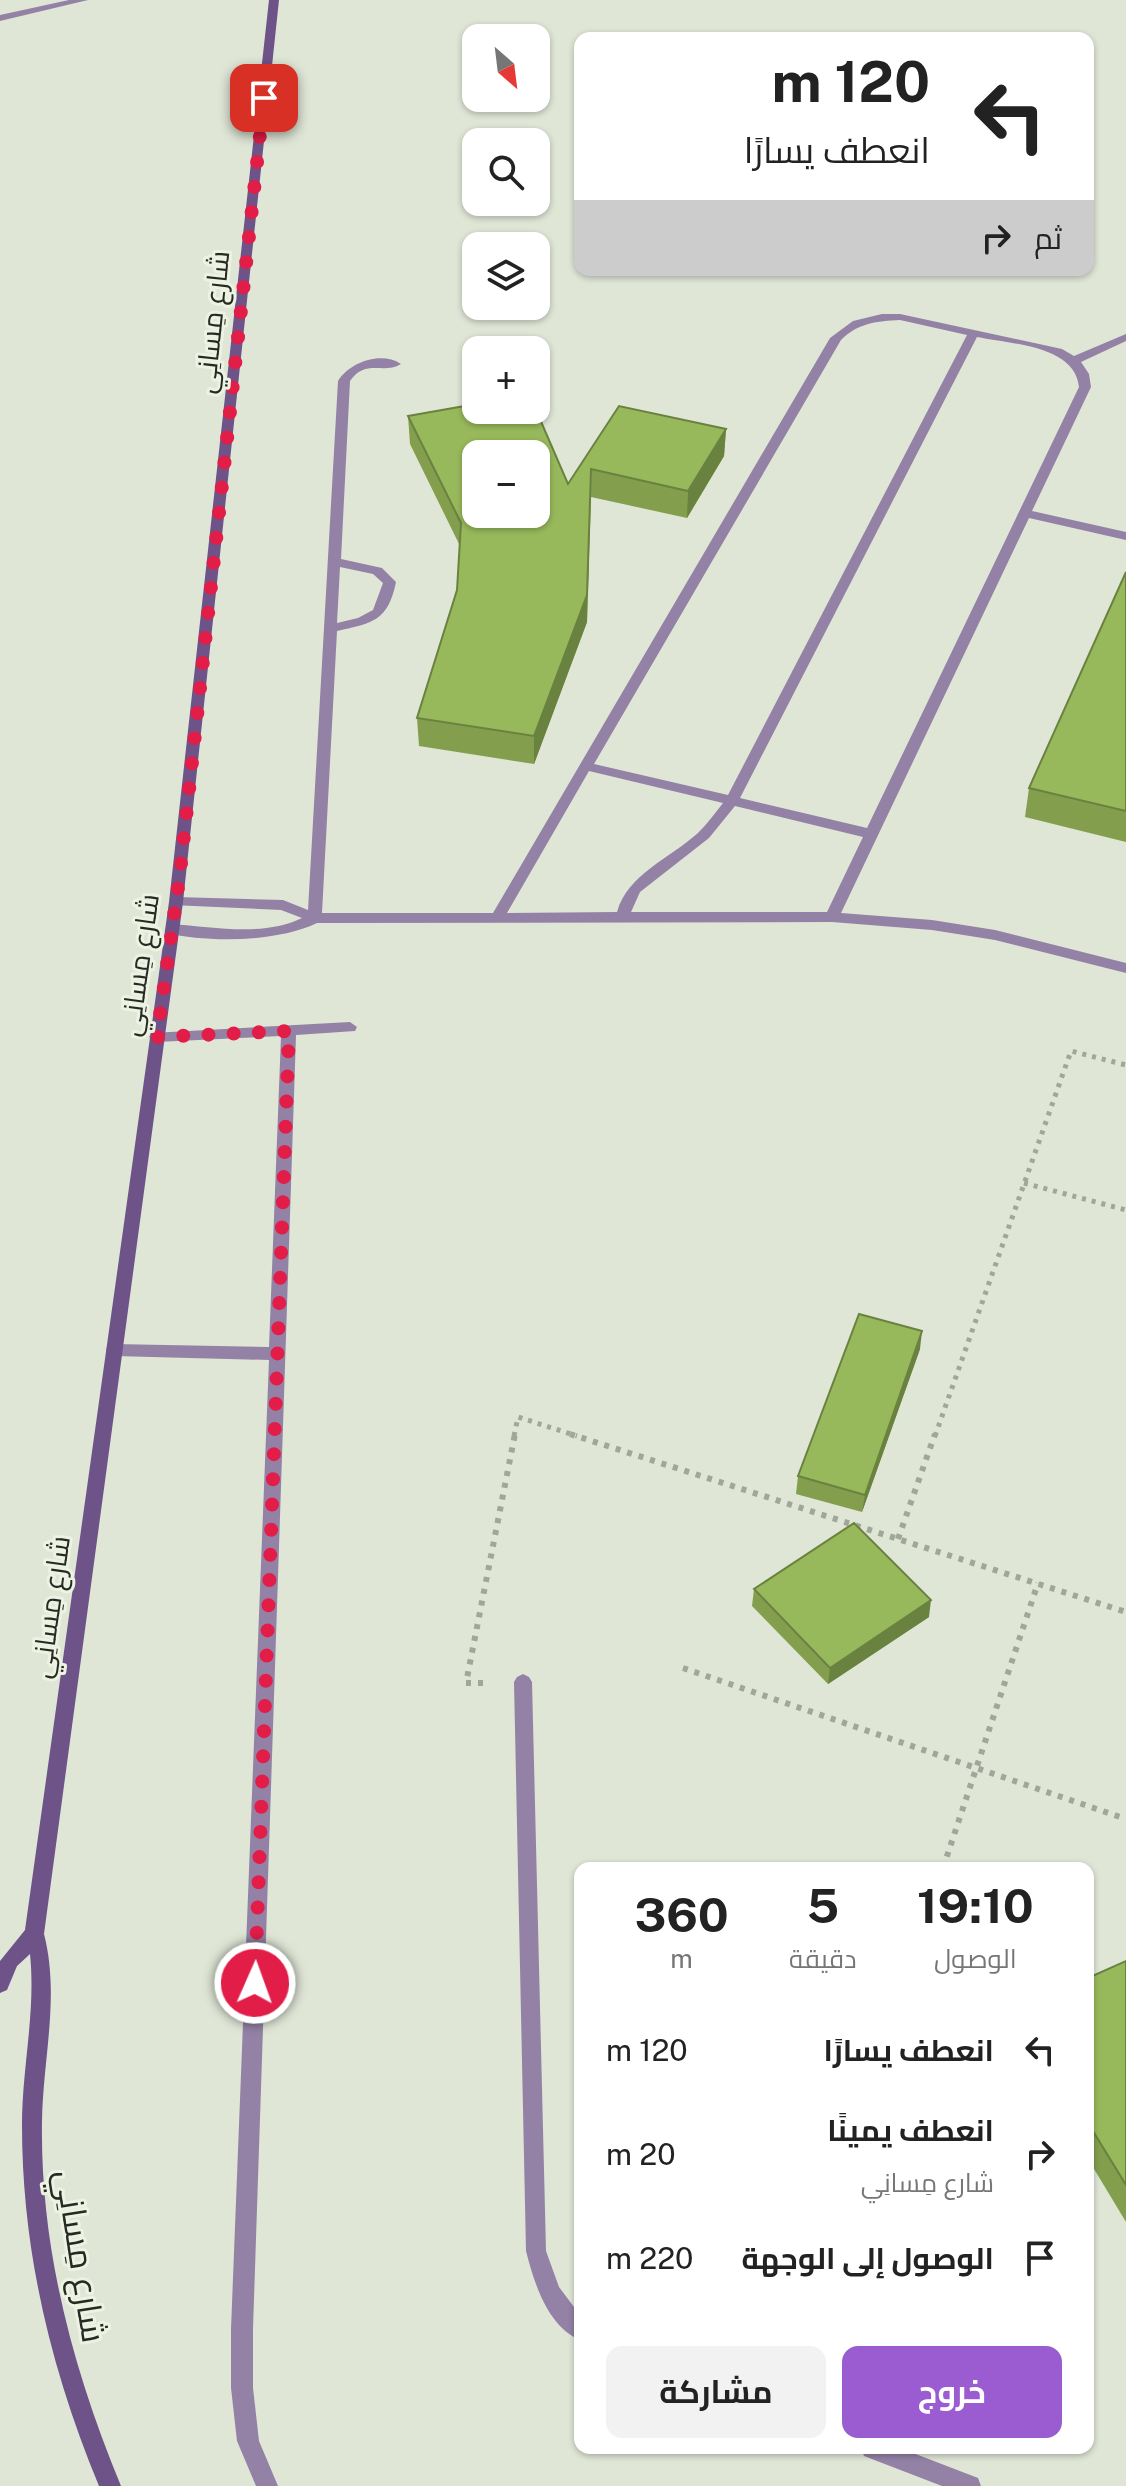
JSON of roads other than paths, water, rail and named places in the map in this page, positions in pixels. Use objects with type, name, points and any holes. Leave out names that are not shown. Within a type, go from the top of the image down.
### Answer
[{"type":"street","points":[[0,18],[83,0]]},
{"type":"street","name":"شارع مِسانِي","points":[[110,2486],[66,2366],[46,2279],[33,2163],[34,2077],[43,1970],[34,1934],[176,902],[274,0]]},
{"type":"street","points":[[498,916],[836,338],[845,328],[879,317],[900,317],[1046,347],[1075,360],[1084,373],[1085,387],[832,917]]},
{"type":"street","points":[[623,916],[627,901],[635,889],[704,835],[732,801],[974,332]]},
{"type":"street","points":[[1075,360],[1126,337]]},
{"type":"street","points":[[315,918],[344,381],[352,369],[359,366],[395,364]]},
{"type":"street","points":[[1024,513],[1126,536]]},
{"type":"street","points":[[329,629],[368,618],[383,610],[387,605],[390,582],[377,571],[333,561]]},
{"type":"street","points":[[585,766],[871,834]]},
{"type":"street","points":[[176,902],[283,905],[315,918],[832,917],[932,925],[995,935],[1126,968]]},
{"type":"street","points":[[172,929],[271,933],[288,931],[315,918]]},
{"type":"street","points":[[157,1037],[350,1027]]},
{"type":"street","points":[[267,2486],[248,2441],[242,2388],[242,2329],[289,1031]]},
{"type":"street","points":[[114,1350],[277,1354]]},
{"type":"street","points":[[523,1682],[536,2251],[543,2279],[554,2303],[574,2323]]},
{"type":"street","points":[[0,1984],[10,1960],[34,1934]]},
{"type":"street","points":[[887,2454],[970,2486]]}]
